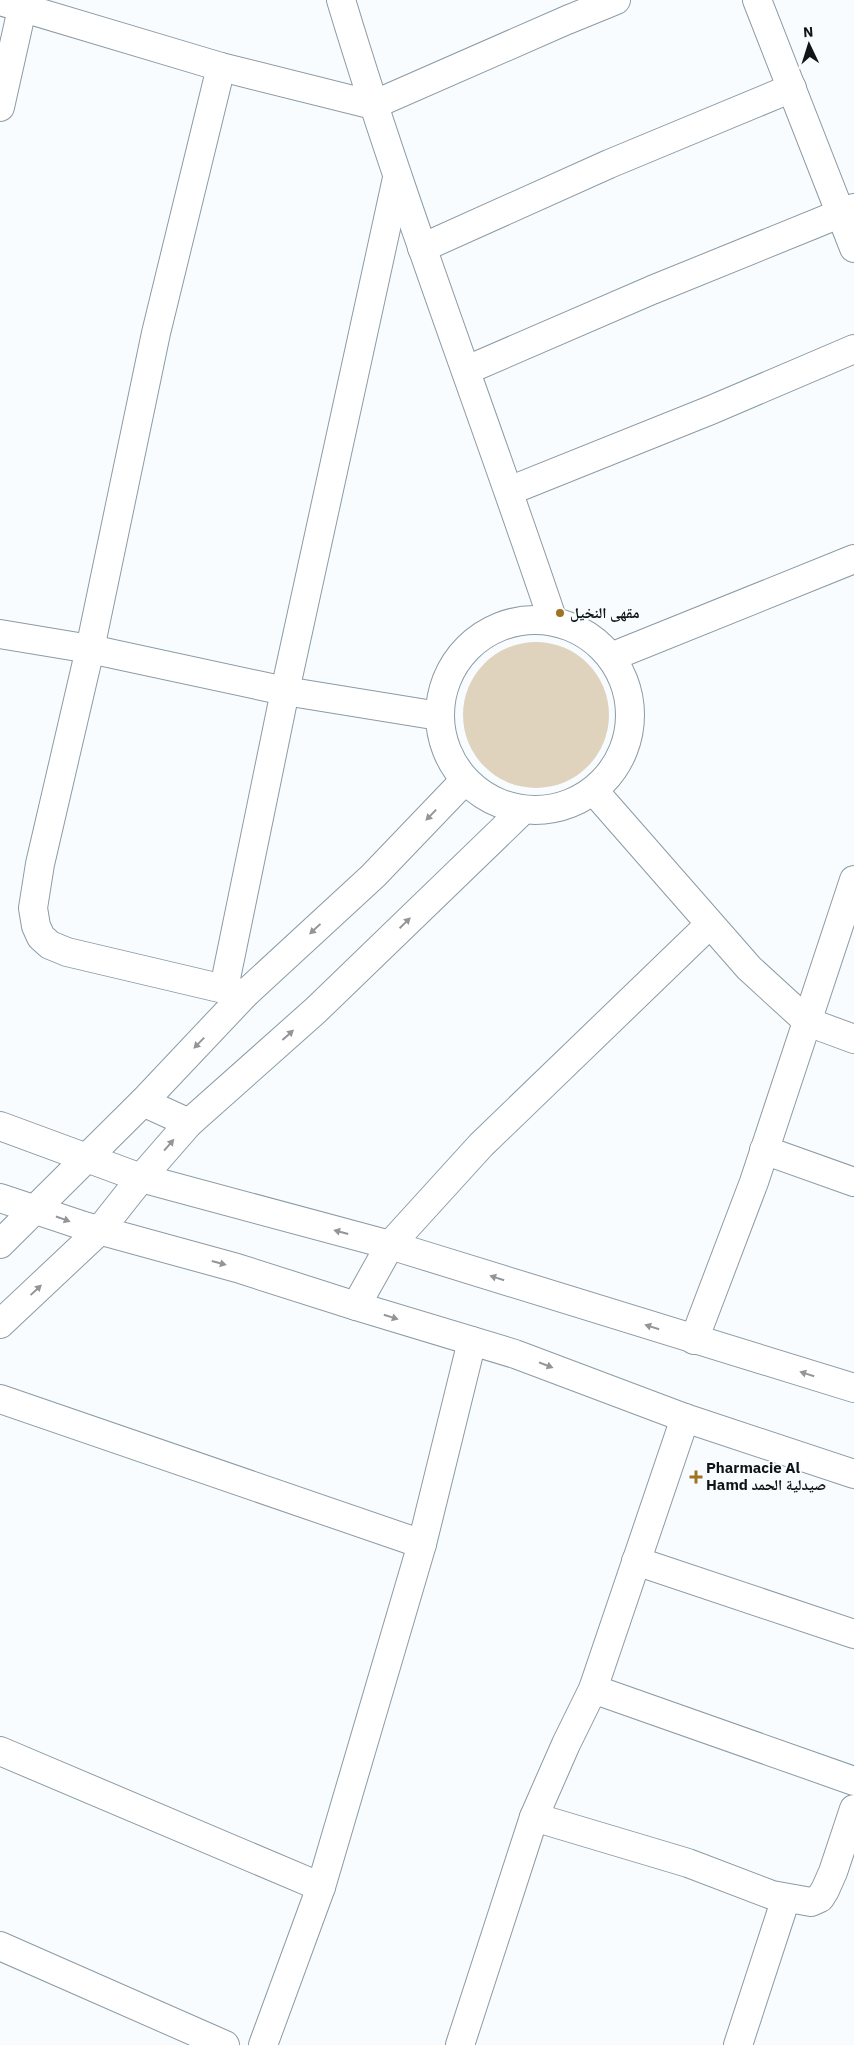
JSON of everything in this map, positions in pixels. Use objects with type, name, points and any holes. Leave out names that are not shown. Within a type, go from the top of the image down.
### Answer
[{"type":"street","points":[[341,0],[372,105],[467,370],[552,621]]},
{"type":"street","points":[[0,107],[15,3],[221,67],[372,105],[616,0]]},
{"type":"street","points":[[757,0],[792,88],[847,211],[854,248]]},
{"type":"street","points":[[221,67],[156,333],[90,648],[40,864],[33,908],[36,926],[41,937],[50,945],[67,952],[234,991]]},
{"type":"street","points":[[422,248],[609,164],[792,88]]},
{"type":"street","points":[[234,991],[285,691],[397,178]]},
{"type":"street","points":[[467,370],[652,290],[847,211]]},
{"type":"street","points":[[509,491],[711,410],[854,349]]},
{"type":"street","points":[[611,657],[854,558]]},
{"type":"street","points":[[552,621],[585,633],[611,657],[628,690],[630,727],[618,763],[594,791],[561,807],[523,810],[491,800],[465,780],[446,750],[439,716],[448,675],[473,642],[511,623],[552,621]]},
{"type":"street","points":[[0,634],[90,648],[285,691],[439,716]]},
{"type":"street","points":[[0,1244],[143,1102],[234,991],[373,876],[465,780]]},
{"type":"street","points":[[594,791],[640,841],[749,968],[808,1022],[854,1039]]},
{"type":"street","points":[[0,1324],[99,1231],[188,1123],[316,1010],[523,810]]},
{"type":"street","points":[[694,1340],[764,1150],[852,894]]},
{"type":"street","points":[[356,1306],[390,1245],[481,1146],[710,924]]},
{"type":"street","points":[[143,1102],[188,1123]]},
{"type":"street","points":[[0,1126],[141,1178],[390,1245],[854,1388]]},
{"type":"street","points":[[764,1150],[854,1182]]},
{"type":"street","points":[[0,1198],[99,1231],[237,1268],[516,1354],[685,1418],[854,1474]]},
{"type":"street","points":[[263,2045],[322,1887],[422,1544],[472,1341]]},
{"type":"street","points":[[0,1399],[422,1544]]},
{"type":"street","points":[[460,2045],[534,1817],[593,1689],[685,1418]]},
{"type":"street","points":[[636,1561],[854,1634]]},
{"type":"street","points":[[593,1689],[854,1781]]},
{"type":"street","points":[[0,1751],[322,1887]]},
{"type":"street","points":[[534,1817],[688,1863],[734,1882],[786,1898],[811,1902],[820,1898],[833,1872],[854,1809]]},
{"type":"street","points":[[738,2045],[786,1898]]},
{"type":"street","points":[[0,1946],[225,2045]]},
{"type":"shaded area","points":[[536,642],[564,647],[588,663],[604,687],[609,715],[604,743],[588,767],[564,783],[536,788],[508,783],[484,767],[468,743],[463,715],[468,687],[484,663],[508,647]]},
{"type":"place","name":"مقهى النخيل","points":[[560,613]]},
{"type":"place","name":"Pharmacie Al Hamd صيدلية الحمد","points":[[696,1477]]}]
